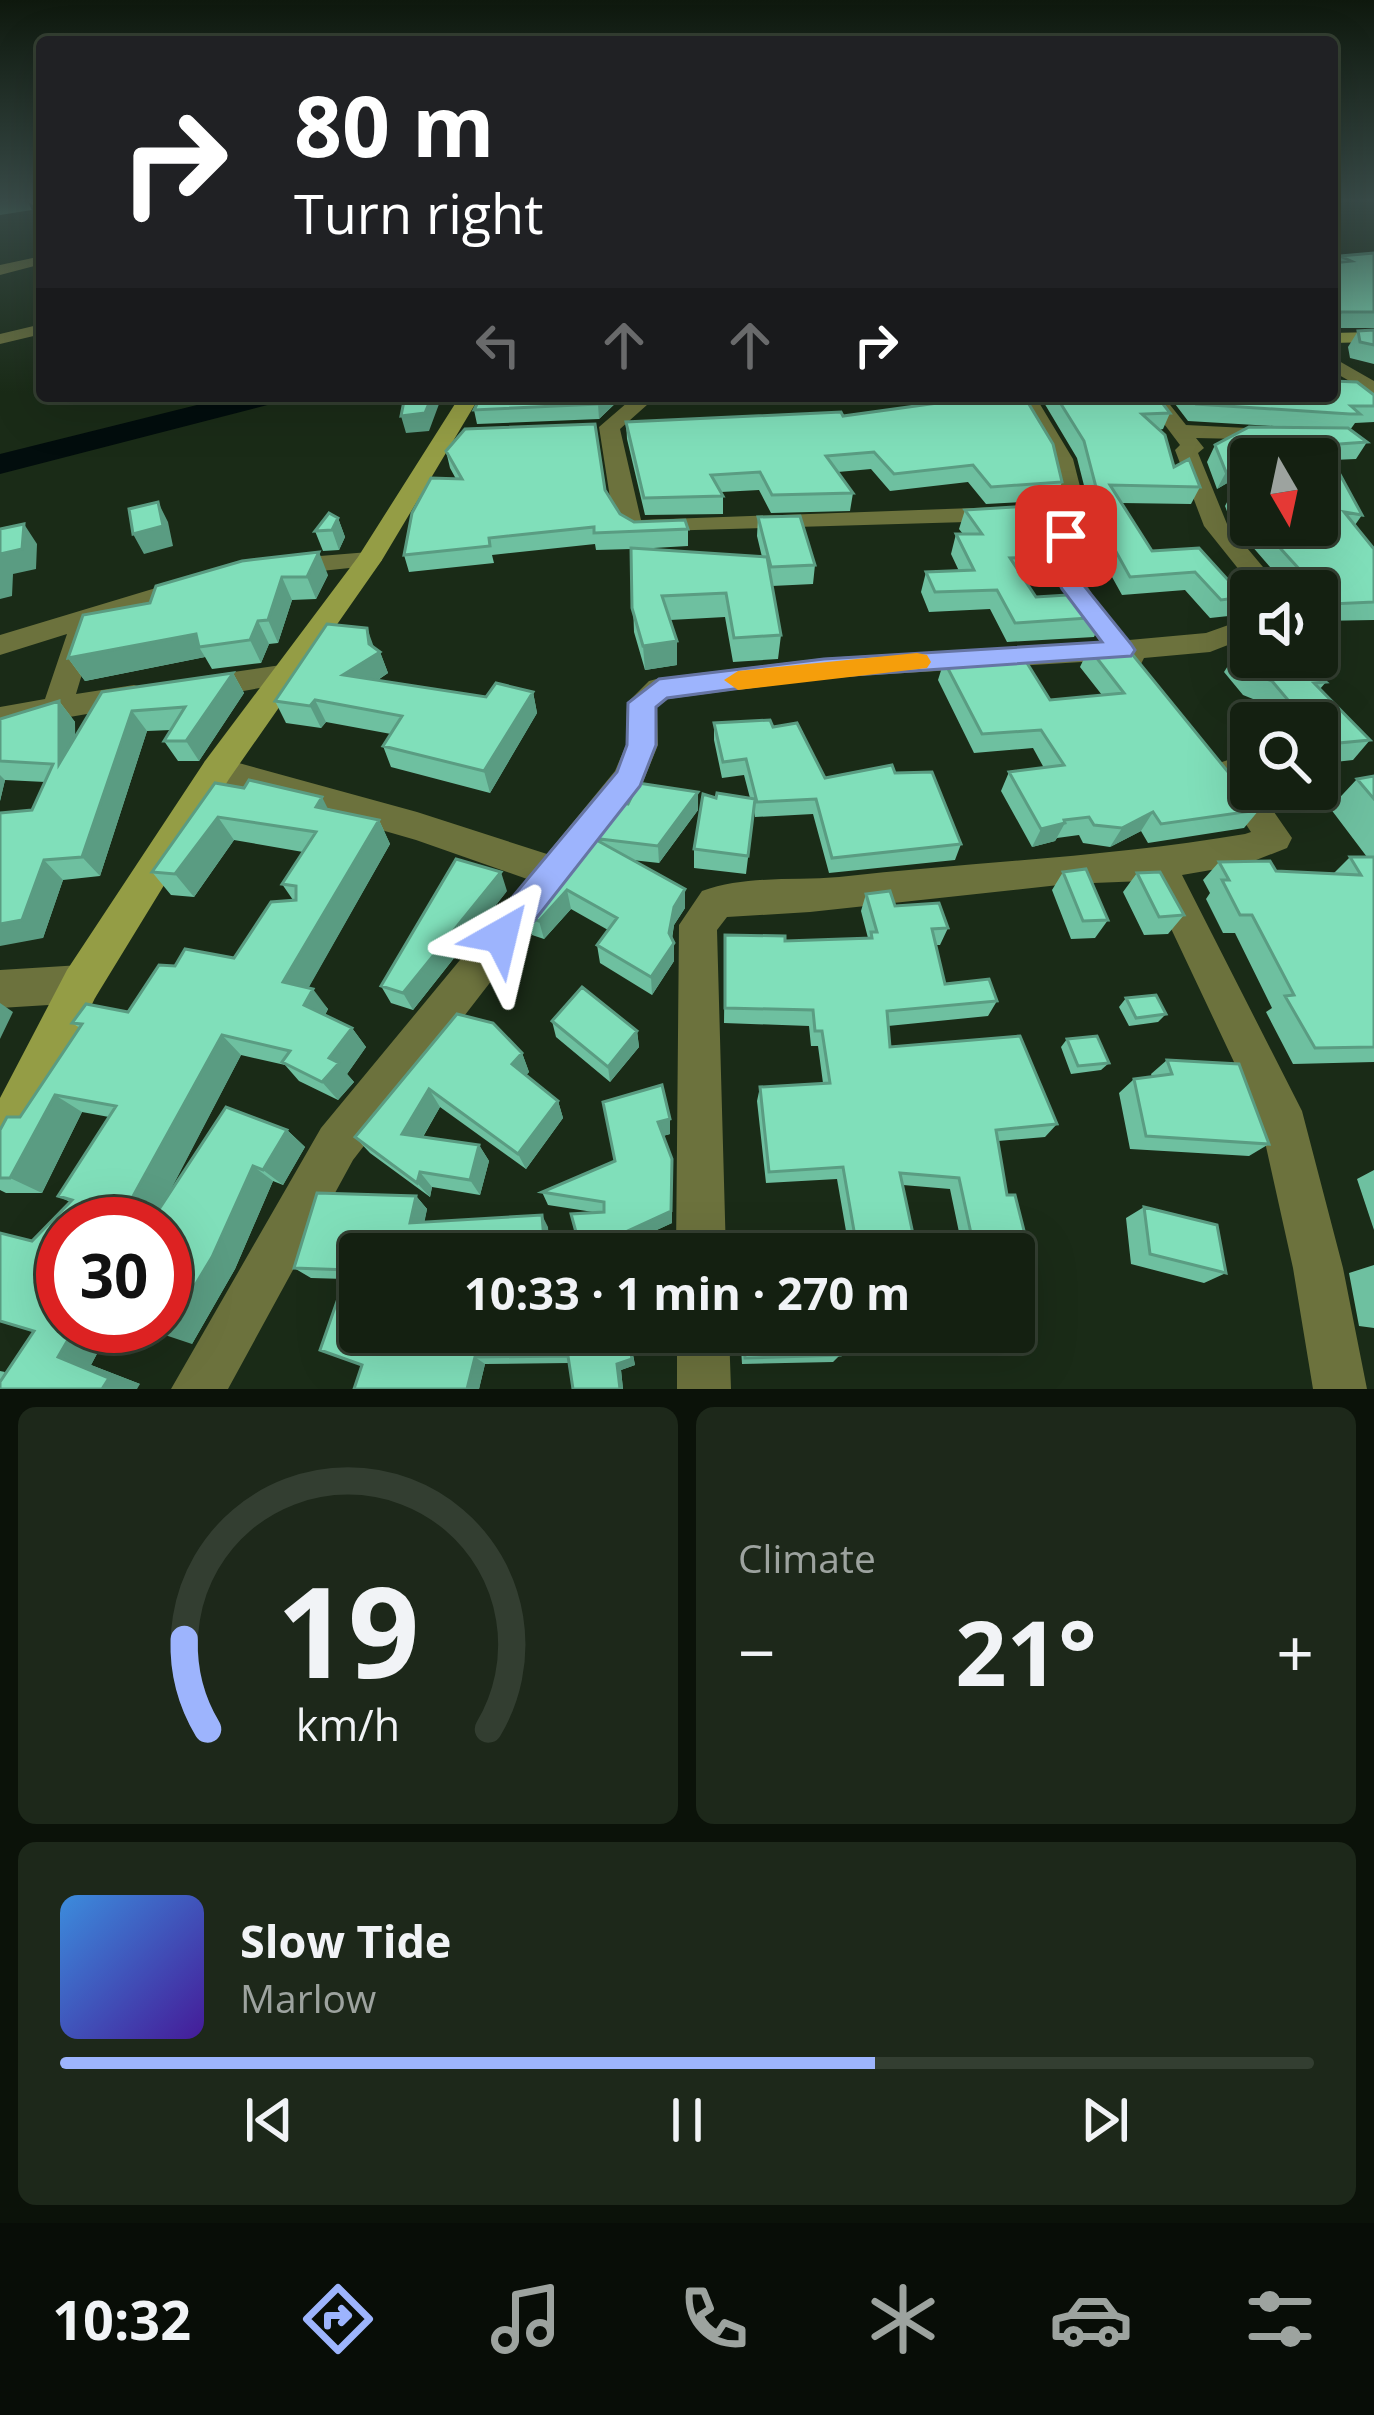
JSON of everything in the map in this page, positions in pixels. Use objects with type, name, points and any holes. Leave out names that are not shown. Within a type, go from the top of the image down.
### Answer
[{"type":"street","points":[[0,339],[36,330]]},
{"type":"street","points":[[1338,338],[1374,337]]},
{"type":"street","points":[[1338,367],[1374,389]]},
{"type":"street","points":[[0,1145],[81,984],[217,770],[457,435],[468,402]]},
{"type":"street","points":[[597,428],[638,402]]},
{"type":"street","points":[[1021,402],[1062,459],[1052,511],[1059,561],[1089,611],[1150,682]]},
{"type":"street","points":[[1158,402],[1193,448],[1186,451],[1216,526],[1253,570]]},
{"type":"street","points":[[597,428],[654,425]]},
{"type":"street","points":[[597,428],[625,517],[635,527],[1052,511]]},
{"type":"street","points":[[1182,431],[1308,436]]},
{"type":"street","points":[[256,568],[369,560]]},
{"type":"street","points":[[0,645],[212,580]]},
{"type":"street","points":[[58,705],[87,617]]},
{"type":"street","points":[[198,1389],[337,1144],[550,871],[629,778],[642,745],[642,703],[659,689],[824,668],[1210,642],[1230,634]]},
{"type":"street","points":[[0,718],[58,705],[288,674]]},
{"type":"street","points":[[701,1233],[698,925],[715,903],[744,896],[810,896],[1068,868],[1153,865],[1246,849],[1275,838],[1260,811],[1205,746]]},
{"type":"street","points":[[217,770],[417,826],[550,871]]},
{"type":"street","points":[[1153,865],[1171,890],[1280,1111],[1318,1268],[1340,1389]]},
{"type":"street","points":[[0,989],[81,984]]},
{"type":"street","points":[[703,1353],[704,1389]]},
{"type":"building","points":[[1338,264],[1374,264],[1374,312],[1338,316]]},
{"type":"building","points":[[1374,330],[1374,345],[1360,342],[1358,331]]},
{"type":"building","points":[[1338,381],[1357,382],[1374,395],[1374,406],[1351,406],[1360,414],[1196,404],[1338,402]]},
{"type":"building","points":[[404,402],[430,402],[425,413],[401,416]]},
{"type":"building","points":[[478,402],[600,402],[598,404],[474,410]]},
{"type":"building","points":[[944,402],[1028,402],[1053,444],[1062,482],[991,487],[973,465],[894,474],[874,452],[826,456],[853,493],[772,495],[760,472],[711,475],[723,496],[644,498],[626,422],[841,412],[843,416]]},
{"type":"building","points":[[1060,402],[1162,402],[1170,413],[1142,414],[1165,435],[1174,467],[1189,459],[1200,487],[1110,485],[1152,551],[1199,548],[1230,580],[1230,599],[1221,600],[1195,572],[1130,577],[1099,521],[1090,521],[1097,491],[1084,441]]},
{"type":"building","points":[[595,424],[605,490],[620,514],[634,522],[685,520],[688,529],[594,533],[594,527],[489,538],[490,546],[404,555],[412,513],[431,478],[462,479],[446,451],[465,429]]},
{"type":"building","points":[[1249,427],[1348,428],[1367,442],[1230,438],[1230,470],[1226,472],[1215,445]]},
{"type":"building","points":[[1338,471],[1362,515],[1344,512],[1374,549],[1374,602],[1338,604],[1338,570],[1300,570],[1278,546],[1338,546]]},
{"type":"building","points":[[158,502],[163,526],[133,534],[129,509]]},
{"type":"building","points":[[1061,504],[1056,519],[1049,519],[1053,527],[1040,527],[1056,556],[1010,558],[1036,597],[1083,594],[1103,617],[1015,623],[997,590],[935,592],[926,572],[974,570],[956,534],[982,534],[965,510]]},
{"type":"building","points":[[329,513],[338,518],[332,530],[315,531]]},
{"type":"building","points":[[800,516],[815,565],[771,567],[758,517]]},
{"type":"building","points":[[24,524],[22,549],[0,554],[0,529]]},
{"type":"building","points":[[631,548],[767,557],[781,635],[734,638],[726,593],[662,596],[677,641],[643,646],[632,608]]},
{"type":"building","points":[[319,552],[307,577],[282,577],[268,620],[258,621],[250,640],[199,647],[196,634],[68,658],[83,615],[150,603],[156,586],[242,561]]},
{"type":"building","points":[[327,624],[367,628],[369,644],[380,652],[343,675],[486,697],[496,683],[533,692],[484,771],[383,746],[402,716],[315,700],[310,706],[275,701]]},
{"type":"building","points":[[1089,648],[1128,649],[1230,774],[1230,810],[1259,810],[1161,824],[1153,812],[1122,828],[1094,825],[1089,817],[1041,829],[1009,772],[1064,765],[1041,730],[982,734],[944,661],[1022,655],[1050,700],[1124,693]]},
{"type":"building","points":[[233,673],[186,741],[164,741],[185,707],[132,711],[82,857],[44,860],[22,920],[0,924],[0,813],[32,810],[53,764],[0,761],[0,719],[59,701],[59,764],[102,692]]},
{"type":"building","points":[[1264,678],[1321,678],[1326,682],[1314,683],[1333,702],[1290,702]]},
{"type":"building","points":[[1338,707],[1370,740],[1338,743]]},
{"type":"building","points":[[770,720],[773,727],[797,723],[825,778],[892,765],[895,773],[932,772],[961,844],[832,858],[816,799],[757,802],[746,759],[723,762],[714,723]]},
{"type":"building","points":[[1374,776],[1374,799],[1357,779]]},
{"type":"building","points":[[249,780],[322,797],[316,807],[379,820],[283,982],[313,989],[304,1005],[352,1028],[329,1058],[339,1063],[322,1082],[282,1062],[290,1051],[222,1035],[133,1197],[58,1196],[116,1106],[55,1095],[10,1178],[0,1178],[0,1130],[7,1117],[20,1117],[82,1024],[72,1023],[86,1004],[128,1012],[159,965],[175,966],[185,949],[234,958],[271,902],[296,900],[296,886],[282,884],[316,832],[218,817],[175,874],[152,872],[215,783],[244,788]]},
{"type":"building","points":[[638,783],[698,792],[658,846],[592,838],[620,802],[628,804]]},
{"type":"building","points":[[717,793],[755,799],[748,856],[694,849],[703,794],[716,798]]},
{"type":"building","points":[[591,837],[685,889],[674,907],[669,933],[674,943],[651,977],[597,945],[617,918],[567,890],[539,921],[527,917]]},
{"type":"building","points":[[1350,857],[1374,857],[1374,1047],[1315,1048],[1285,996],[1294,995],[1252,915],[1240,915],[1222,880],[1229,880],[1219,862],[1270,861],[1276,871],[1361,875]]},
{"type":"building","points":[[456,859],[501,872],[403,993],[381,986]]},
{"type":"building","points":[[1086,869],[1108,920],[1083,921],[1063,872]]},
{"type":"building","points":[[1160,872],[1184,915],[1159,917],[1137,873]]},
{"type":"building","points":[[890,891],[895,906],[939,903],[948,928],[932,929],[945,984],[989,979],[997,1001],[887,1011],[890,1047],[1020,1036],[1057,1124],[996,1130],[1007,1195],[1015,1195],[1025,1233],[971,1233],[959,1178],[900,1173],[913,1233],[854,1233],[843,1167],[769,1172],[760,1087],[830,1083],[822,1031],[815,1031],[813,1010],[725,1008],[725,935],[785,936],[785,941],[872,938],[871,932],[877,932],[866,894]]},
{"type":"building","points":[[582,987],[637,1031],[608,1067],[552,1021]]},
{"type":"building","points":[[1156,995],[1166,1014],[1136,1018],[1126,998]]},
{"type":"building","points":[[457,1014],[493,1023],[522,1053],[512,1064],[558,1101],[518,1154],[429,1089],[402,1134],[479,1145],[470,1180],[420,1172],[417,1183],[355,1137]]},
{"type":"building","points":[[1097,1036],[1109,1063],[1078,1066],[1067,1039]]},
{"type":"building","points":[[1167,1060],[1239,1064],[1269,1144],[1146,1136],[1134,1079],[1172,1074]]},
{"type":"building","points":[[662,1085],[670,1119],[658,1122],[672,1159],[671,1211],[623,1233],[576,1233],[571,1214],[604,1212],[604,1202],[542,1192],[615,1161],[603,1102]]},
{"type":"building","points":[[226,1107],[287,1130],[263,1170],[253,1166],[192,1290],[192,1197],[167,1197]]},
{"type":"building","points":[[317,1193],[416,1196],[410,1223],[542,1215],[543,1233],[339,1233],[339,1270],[294,1268]]},
{"type":"building","points":[[1144,1207],[1217,1225],[1226,1273],[1150,1254]]},
{"type":"building","points":[[0,1233],[32,1241],[36,1237],[36,1353],[60,1353],[58,1357],[109,1378],[102,1389],[0,1389],[34,1331],[0,1321]]},
{"type":"building","points":[[339,1296],[339,1353],[631,1353],[632,1359],[617,1364],[620,1389],[573,1389],[568,1356],[475,1357],[467,1389],[354,1389],[362,1365],[320,1350]]},
{"type":"building","points":[[745,1353],[840,1355],[745,1358]]},
{"type":"waterway","points":[[0,464],[245,402]]},
{"type":"slow traffic","points":[[738,680],[917,662]]},
{"type":"route","points":[[501,936],[629,778],[642,745],[642,703],[659,689],[824,668],[1122,650],[1070,584],[1059,561],[1066,536]]}]
